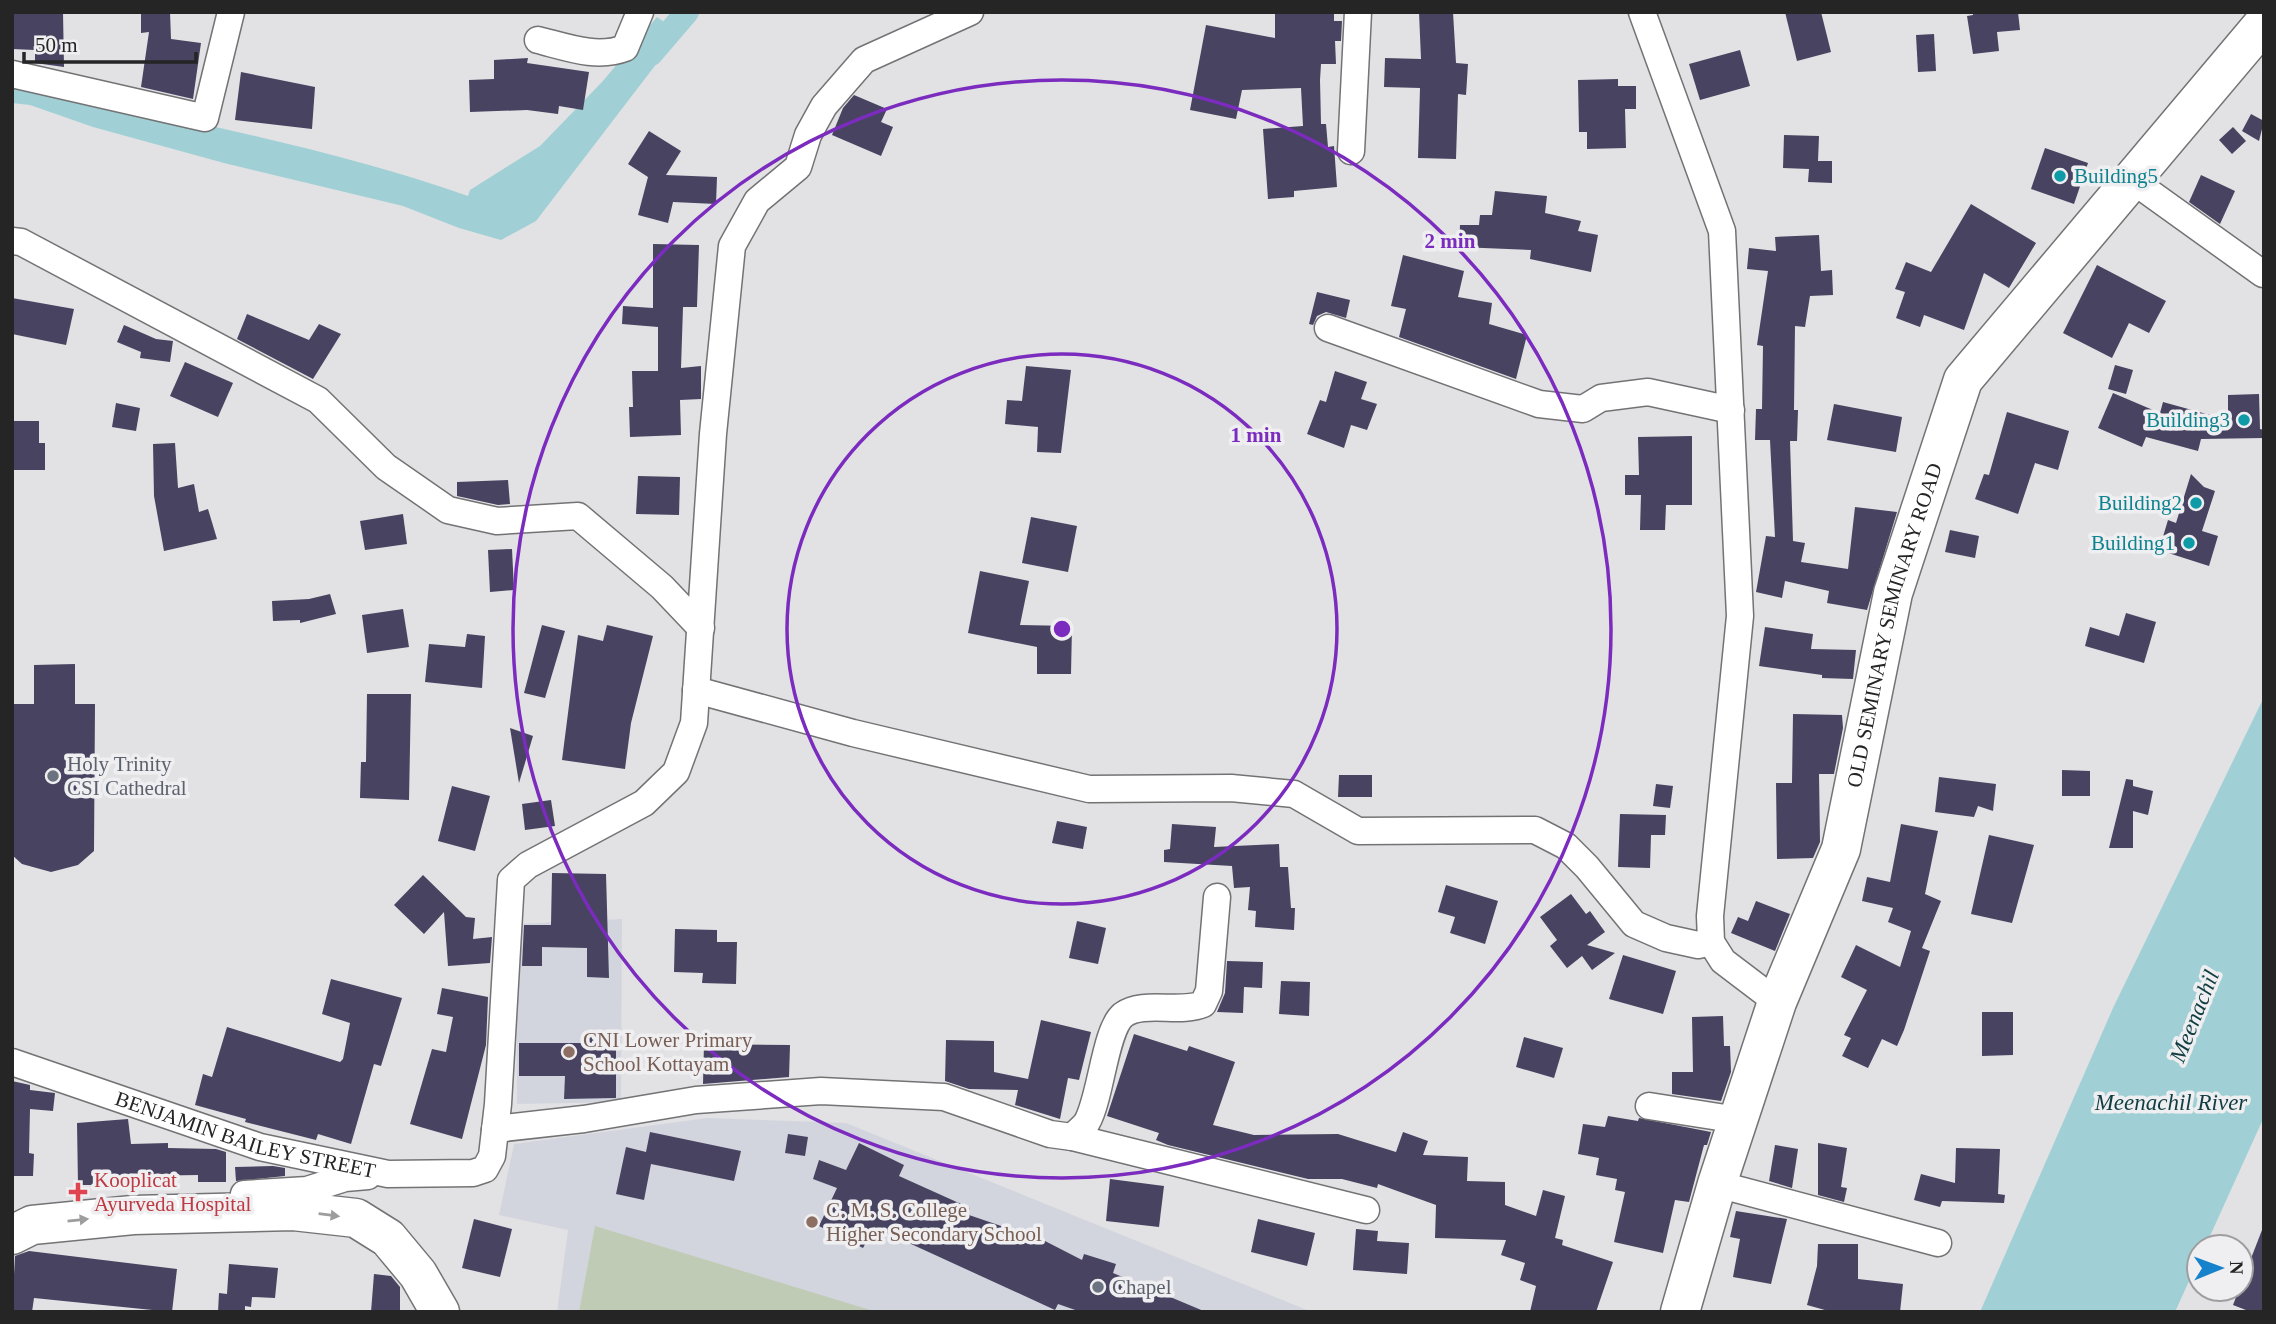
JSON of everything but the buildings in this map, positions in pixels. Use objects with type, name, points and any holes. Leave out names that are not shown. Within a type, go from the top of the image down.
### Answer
[{"type":"main road","name":"OLD SEMINARY SEMINARY ROAD","points":[[1680,1312],[1717,1184],[1777,1002],[1841,849],[1893,593],[1963,380],[2264,23]]},
{"type":"main road","points":[[12,1235],[33,1225],[133,1215],[293,1211],[356,1218],[388,1238],[418,1274],[440,1312]]},
{"type":"street","points":[[12,74],[205,118],[231,12]]},
{"type":"street","points":[[538,40],[578,50],[610,54],[625,48],[640,12]]},
{"type":"street","points":[[970,12],[864,60],[824,106],[808,135],[798,167],[757,201],[732,246],[713,434],[694,723],[676,772],[644,803],[528,865],[511,880],[495,1129],[584,1119],[696,1100],[821,1091],[944,1097],[1050,1134],[1072,1137],[1366,1210]]},
{"type":"street","points":[[1351,151],[1358,12]]},
{"type":"street","points":[[1643,12],[1722,231],[1740,616],[1710,916],[1711,942],[1723,961],[1777,1002]]},
{"type":"street","points":[[2132,180],[2263,274]]},
{"type":"street","points":[[12,241],[21,242],[318,400],[386,467],[448,510],[497,521],[578,516],[662,587],[701,628]]},
{"type":"street","points":[[1328,328],[1539,404],[1583,409],[1601,398],[1648,392],[1731,411]]},
{"type":"street","points":[[696,690],[853,733],[1089,789],[1231,788],[1294,794],[1358,831],[1535,830],[1573,853],[1634,924],[1666,938],[1698,945],[1711,942]]},
{"type":"street","points":[[1072,1137],[1087,1123],[1106,1063],[1113,1027],[1125,1014],[1145,1009],[1192,1009],[1203,1004],[1209,991],[1217,897]]},
{"type":"street","name":"BENJAMIN BAILEY STREET","points":[[12,1062],[260,1147],[388,1174],[472,1173],[485,1169],[492,1156],[495,1129]]},
{"type":"street","points":[[1649,1106],[1738,1120]]},
{"type":"street","points":[[133,1215],[186,1198],[307,1190],[345,1178],[388,1174]]},
{"type":"street","points":[[1717,1184],[1938,1243]]},
{"type":"shaded area","name":"CNI Lower Primary School Kottayam","points":[[622,919],[621,1102],[517,1104],[516,924]]},
{"type":"shaded area","name":"C. M. S. College Higher Secondary School","points":[[707,1118],[846,1123],[1312,1312],[557,1312],[568,1230],[499,1215],[514,1144]]},
{"type":"green space","points":[[595,1226],[877,1312],[579,1312]]},
{"type":"water","points":[[657,17],[680,33],[536,221],[501,240],[459,228],[403,206],[224,163],[93,127],[30,105],[12,103],[12,81],[356,161],[468,196],[470,190],[540,146],[602,82]]},
{"type":"water","name":"Meenachil River","points":[[2264,697],[2264,1117],[2211,1233],[2185,1233],[2185,1290],[2175,1312],[1980,1312],[2113,1008]]},
{"type":"waterway","points":[[651,54],[687,12]]},
{"type":"place","name":"Building5","points":[[2060,176]]},
{"type":"place","name":"Building3","points":[[2244,420]]},
{"type":"place","name":"Building2","points":[[2196,503]]},
{"type":"place","name":"Building1","points":[[2189,543]]},
{"type":"place","name":"Holy Trinity CSI Cathedral","points":[[53,776]]},
{"type":"place","name":"CNI Lower Primary School Kottayam","points":[[569,1052]]},
{"type":"place","name":"Kooplicat Ayurveda Hospital","points":[[78,1192]]},
{"type":"place","name":"C. M. S. College Higher Secondary School","points":[[812,1222]]},
{"type":"place","name":"Chapel","points":[[1098,1287]]},
{"type":"water label","name":"Meenachil","points":[[2194,1016]]}]
